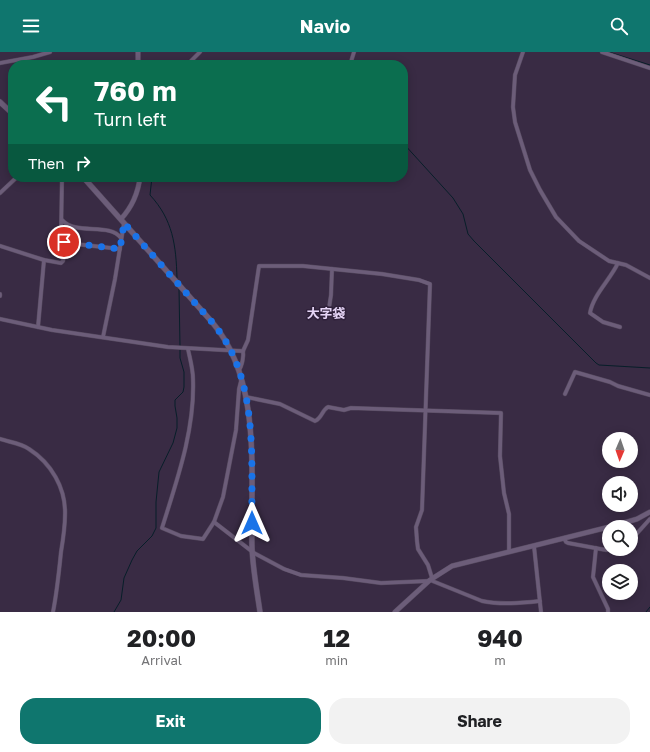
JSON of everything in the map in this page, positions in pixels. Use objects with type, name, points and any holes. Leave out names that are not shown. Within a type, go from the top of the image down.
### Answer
[{"type":"main road","points":[[0,102],[8,109]]},
{"type":"main road","points":[[87,182],[218,329],[232,351],[246,397],[251,437],[252,551],[260,612]]},
{"type":"street","points":[[17,60],[48,52]]},
{"type":"street","points":[[192,60],[200,52]]},
{"type":"street","points":[[523,52],[515,75],[513,107],[515,122],[530,170],[540,190],[556,217],[578,241],[609,261],[626,265],[650,278]]},
{"type":"street","points":[[602,52],[650,68]]},
{"type":"street","points":[[0,194],[12,182]]},
{"type":"street","points":[[62,182],[61,237],[63,241],[67,243],[120,249]]},
{"type":"street","points":[[103,337],[120,249],[122,221],[136,196],[139,182]]},
{"type":"street","points":[[62,220],[70,226],[111,231],[121,238]]},
{"type":"street","points":[[0,246],[44,260],[63,262],[67,243]]},
{"type":"street","points":[[38,327],[44,260]]},
{"type":"street","points":[[618,264],[593,302],[590,314],[603,322],[620,327]]},
{"type":"street","points":[[239,370],[241,368],[244,354],[243,351],[248,340],[258,266],[285,265],[382,274],[419,280],[430,284],[422,510],[416,532],[418,549],[428,565],[430,580]]},
{"type":"street","points":[[329,308],[332,269]]},
{"type":"street","points":[[0,319],[38,327],[168,347],[243,351]]},
{"type":"street","points":[[188,349],[193,379],[191,420],[182,464],[162,528],[181,536],[203,539],[214,522],[223,497],[229,467],[236,430],[239,389],[242,380]]},
{"type":"street","points":[[565,394],[575,372],[610,382],[618,386],[650,394]]},
{"type":"street","points":[[246,397],[280,404],[315,421],[328,407],[344,410],[351,408],[501,413],[500,456],[504,493],[509,514],[509,552]]},
{"type":"street","points":[[0,439],[28,448],[47,464],[54,473],[62,495],[65,515],[53,612]]},
{"type":"street","points":[[634,520],[650,512]]},
{"type":"street","points":[[638,533],[650,520]]},
{"type":"street","points":[[214,522],[252,551],[284,569],[308,576],[343,578],[381,583],[430,580],[482,601],[521,603],[540,601]]},
{"type":"street","points":[[395,612],[430,580],[452,566],[602,529]]},
{"type":"street","points":[[564,538],[567,543],[602,549]]},
{"type":"street","points":[[534,546],[541,612]]},
{"type":"street","points":[[596,548],[593,577],[608,612]]},
{"type":"waterway","points":[[609,52],[650,65]]},
{"type":"waterway","points":[[408,148],[453,198],[463,214],[468,234],[474,241],[596,363],[599,365],[650,368]]},
{"type":"waterway","points":[[151,182],[150,195],[164,214],[172,234],[176,255],[177,278]]},
{"type":"waterway","points":[[179,289],[180,346]]},
{"type":"waterway","points":[[114,612],[121,600],[124,578],[132,560],[137,551],[152,536],[156,528],[156,502],[159,472],[173,443],[177,428],[175,400],[183,392],[184,387],[184,372],[180,358],[180,349]]},
{"type":"waterway","points":[[646,612],[650,607]]},
{"type":"district","name":"大字袋","points":[[326,313]]},
{"type":"route","points":[[64,242],[120,249],[124,223],[223,336],[230,347],[239,370],[249,412],[251,428],[252,523]]}]
